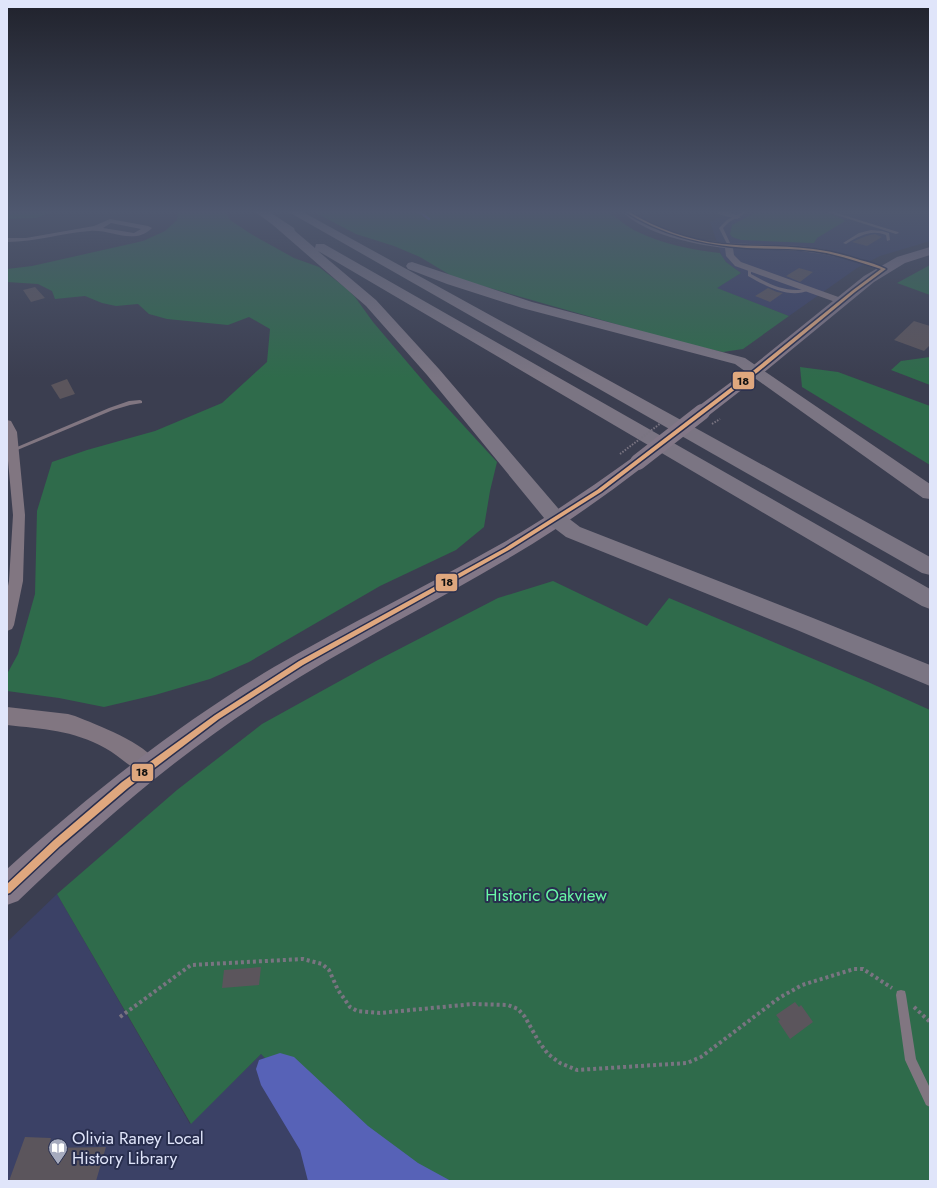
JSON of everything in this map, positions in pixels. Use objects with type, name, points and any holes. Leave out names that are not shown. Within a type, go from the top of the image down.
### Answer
[{"type":"highway","points":[[329,266],[371,303],[433,372],[556,519],[573,532],[798,621],[930,676]]},
{"type":"highway","points":[[355,266],[930,600]]},
{"type":"highway","points":[[390,266],[930,567]]},
{"type":"highway","points":[[414,266],[452,282],[561,314],[740,361],[930,493]]},
{"type":"main road","points":[[7,890],[57,843],[148,766],[218,717],[301,663],[507,549],[599,491],[756,371],[841,301],[887,266]]},
{"type":"street","points":[[742,266],[841,301]]},
{"type":"street","points":[[879,266],[884,268]]},
{"type":"street","points":[[7,424],[11,432],[19,523],[16,581],[7,625]]},
{"type":"street","points":[[7,716],[68,723],[112,741],[148,766]]},
{"type":"lane","points":[[13,450],[111,409],[129,403],[140,402]]},
{"type":"lane","points":[[900,995],[912,1060],[930,1101]]},
{"type":"path","points":[[620,454],[664,421]]},
{"type":"path","points":[[120,1017],[191,965],[303,959],[322,964],[329,970],[345,1003],[357,1011],[366,1013],[496,1003],[511,1005],[524,1015],[546,1054],[556,1062],[577,1070],[687,1063],[701,1057],[778,998],[802,985],[846,970],[863,969],[881,980],[930,1022]]},
{"type":"shaded area","points":[[732,266],[860,266],[789,316],[716,288],[741,273]]},
{"type":"shaded area","points":[[57,894],[190,1124],[261,1054],[386,1181],[7,1181],[7,942]]},
{"type":"green space","points":[[28,266],[319,267],[355,297],[373,322],[430,389],[497,462],[484,527],[456,550],[380,586],[249,662],[210,679],[155,695],[104,707],[59,698],[7,691],[7,674],[18,654],[35,594],[37,511],[52,462],[87,450],[155,431],[222,403],[267,362],[270,329],[249,317],[228,325],[167,319],[149,314],[138,304],[116,306],[102,303],[85,296],[55,299],[52,291],[38,284],[7,282],[7,269]]},
{"type":"green space","points":[[436,266],[732,266],[741,273],[717,288],[789,316],[743,349],[723,352],[682,343],[455,278]]},
{"type":"green space","points":[[927,266],[930,266],[930,295],[897,283]]},
{"type":"green space","points":[[930,357],[930,385],[891,370],[901,361]]},
{"type":"green space","points":[[800,367],[838,372],[930,406],[930,465],[802,387]]},
{"type":"green space","name":"Historic Oakview","points":[[553,581],[647,626],[669,598],[868,682],[930,710],[930,1181],[386,1181],[261,1054],[191,1124],[57,894],[177,790],[262,724],[376,661],[498,598]]},
{"type":"water","points":[[280,1053],[294,1057],[368,1126],[418,1163],[451,1181],[308,1181],[300,1150],[261,1085],[256,1069],[259,1060]]},
{"type":"building","points":[[799,268],[813,272],[800,282],[786,276]]},
{"type":"building","points":[[35,287],[45,298],[31,302],[23,290]]},
{"type":"building","points":[[768,288],[783,293],[770,302],[755,296]]},
{"type":"building","points":[[914,321],[930,326],[930,345],[924,351],[894,340]]},
{"type":"building","points":[[67,379],[75,394],[60,399],[51,385]]},
{"type":"building","points":[[261,967],[259,985],[222,988],[224,970]]},
{"type":"building","points":[[795,1002],[799,1007],[801,1005],[813,1022],[790,1039],[778,1021],[780,1020],[776,1015]]},
{"type":"building","name":"Olivia Raney Local History Library","points":[[25,1137],[51,1138],[48,1148],[106,1147],[96,1181],[9,1181]]},
{"type":"transit line","name":"18","points":[[876,266],[884,269]]},
{"type":"transit line","name":"18","points":[[7,890],[57,843],[125,785],[217,717],[301,663],[507,549],[599,491],[756,371],[854,291],[884,269]]},
{"type":"place","name":"Olivia Raney Local History Library","points":[[58,1165]]}]
